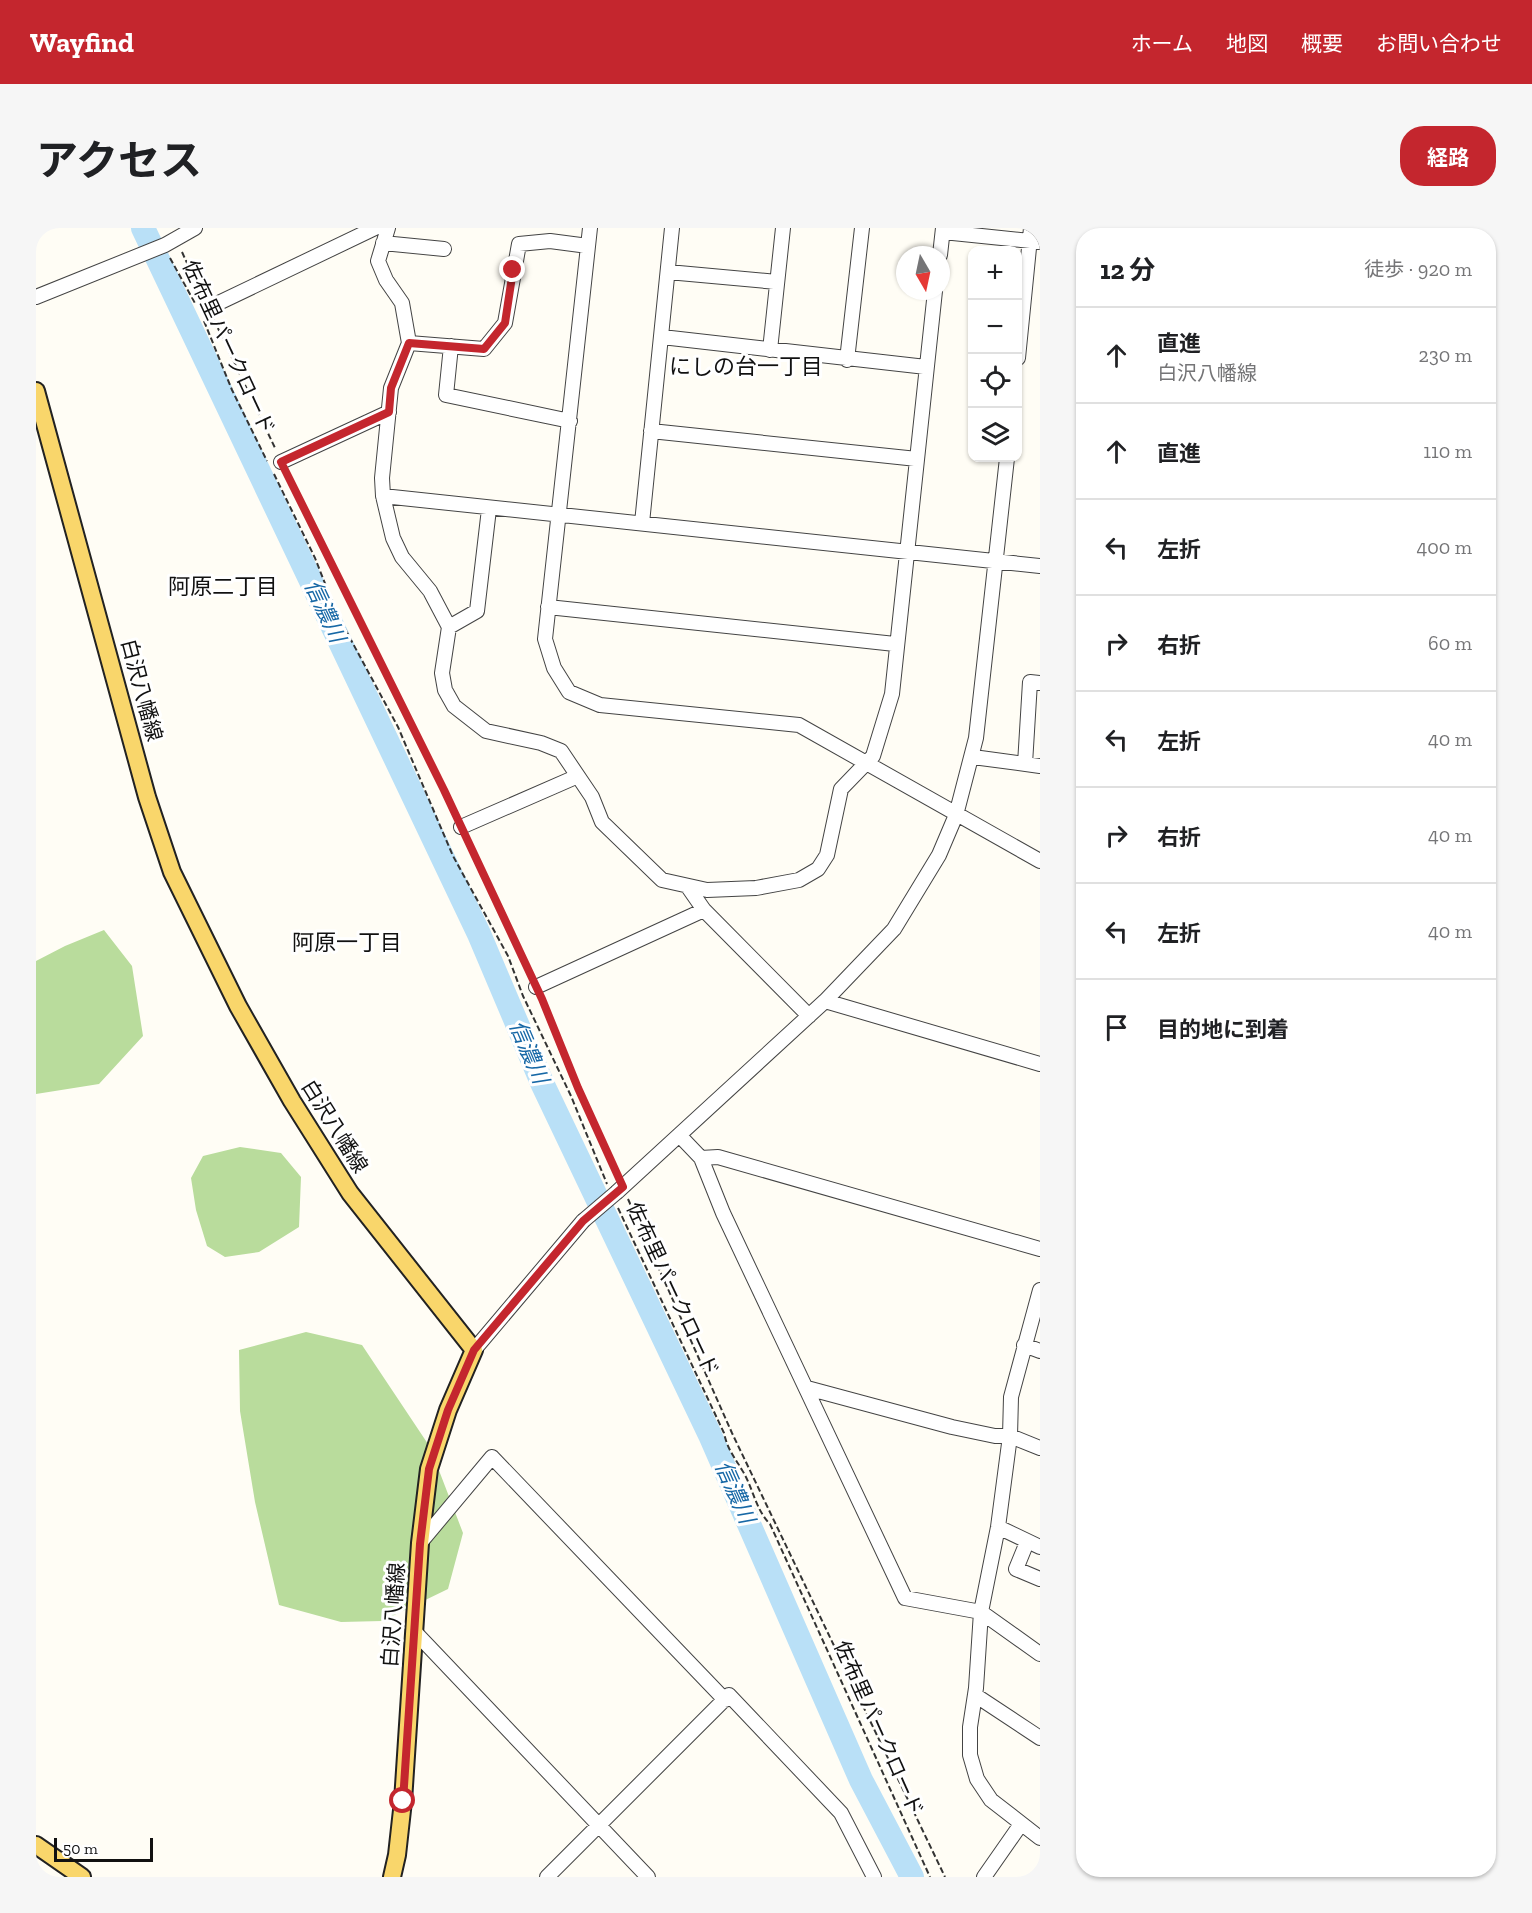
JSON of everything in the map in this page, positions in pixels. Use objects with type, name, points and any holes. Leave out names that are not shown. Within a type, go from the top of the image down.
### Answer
[{"type":"main road","name":"白沢八幡線","points":[[36,391],[147,797],[172,872],[238,1006],[292,1101],[350,1193],[474,1350],[448,1410],[429,1469],[420,1544],[403,1801],[392,1877]]},
{"type":"main road","points":[[36,1845],[82,1877]]},
{"type":"street","points":[[36,297],[170,242],[195,228]]},
{"type":"street","points":[[208,308],[375,228]]},
{"type":"street","points":[[388,228],[378,261],[386,280],[402,303],[409,343],[391,388],[382,478],[383,496],[393,538],[402,556],[430,591],[449,627],[442,673],[445,690],[454,705],[486,731],[541,743],[561,751],[592,797],[602,822],[662,880],[707,890],[756,888],[799,880],[818,869],[827,855],[841,789],[873,756],[888,714],[908,552],[934,300]]},
{"type":"street","points":[[590,228],[545,639],[554,668],[569,692],[600,705],[799,725],[1040,861]]},
{"type":"street","points":[[642,523],[672,228]]},
{"type":"street","points":[[771,350],[783,228]]},
{"type":"street","points":[[847,360],[862,228]]},
{"type":"street","points":[[941,246],[943,230],[1033,237],[1018,354]]},
{"type":"street","points":[[409,343],[484,349],[505,323],[519,244],[550,241],[588,246]]},
{"type":"street","points":[[383,243],[444,249]]},
{"type":"street","points":[[668,272],[777,282]]},
{"type":"street","points":[[662,337],[926,368]]},
{"type":"street","points":[[451,346],[446,395],[570,421]]},
{"type":"street","points":[[281,462],[389,412]]},
{"type":"street","points":[[651,431],[917,459]]},
{"type":"street","points":[[474,1350],[583,1221],[681,1136],[825,1001],[894,929],[939,855],[956,815],[973,757],[1007,462]]},
{"type":"street","points":[[383,496],[1040,566]]},
{"type":"street","points":[[449,627],[477,611],[489,509]]},
{"type":"street","points":[[548,606],[895,644]]},
{"type":"street","points":[[1025,764],[1030,682],[1040,682]]},
{"type":"street","points":[[973,757],[1040,766]]},
{"type":"street","points":[[461,827],[578,776]]},
{"type":"street","points":[[688,887],[704,910],[809,1016]]},
{"type":"street","points":[[536,987],[704,910]]},
{"type":"street","points":[[825,1001],[1040,1064]]},
{"type":"street","points":[[681,1136],[701,1158],[723,1213],[905,1598],[981,1612],[1040,1654]]},
{"type":"street","points":[[701,1158],[718,1157],[1040,1249]]},
{"type":"street","points":[[1040,1290],[1011,1397],[1010,1436],[998,1527],[981,1612],[975,1695],[970,1727],[970,1755],[977,1779],[991,1800],[1040,1838]]},
{"type":"street","points":[[1024,1345],[1040,1351]]},
{"type":"street","points":[[807,1388],[952,1427],[995,1436],[1010,1436],[1040,1448]]},
{"type":"street","points":[[420,1544],[492,1456],[725,1700]]},
{"type":"street","points":[[998,1527],[1034,1545],[1016,1569],[1040,1579]]},
{"type":"street","points":[[414,1630],[648,1877]]},
{"type":"street","points":[[547,1877],[729,1695],[841,1813],[874,1877]]},
{"type":"street","points":[[975,1695],[1040,1738]]},
{"type":"street","points":[[984,1877],[1021,1824]]},
{"type":"path","points":[[170,242],[208,308],[281,462],[461,827],[536,987],[616,1192],[945,1877]]},
{"type":"path","name":"佐布里パークロード","points":[[170,242],[177,274],[201,313],[240,407],[287,497],[337,614],[398,727],[453,856],[508,956],[523,996],[616,1192],[735,1462],[742,1470],[754,1498],[770,1524],[930,1877]]},
{"type":"green space","points":[[104,930],[132,966],[143,1036],[99,1084],[36,1094],[36,961]]},
{"type":"green space","points":[[240,1147],[281,1153],[301,1177],[299,1227],[259,1252],[225,1257],[207,1246],[196,1210],[191,1178],[203,1156]]},
{"type":"green space","points":[[306,1332],[362,1345],[430,1447],[463,1533],[448,1589],[382,1621],[341,1622],[279,1605],[255,1502],[240,1411],[239,1350]]},
{"type":"waterway","name":"信濃川","points":[[143,228],[479,934],[543,1085],[710,1435],[861,1780],[912,1877]]},
{"type":"district","name":"にしの台一丁目","points":[[746,366]]},
{"type":"district","name":"阿原二丁目","points":[[223,586]]},
{"type":"district","name":"阿原一丁目","points":[[347,942]]},
{"type":"route","points":[[403,1801],[420,1544],[429,1469],[448,1410],[474,1350],[583,1221],[623,1187],[578,1088],[542,999],[444,790],[281,462],[389,412],[391,388],[409,343],[484,349],[505,323],[513,270]]}]
